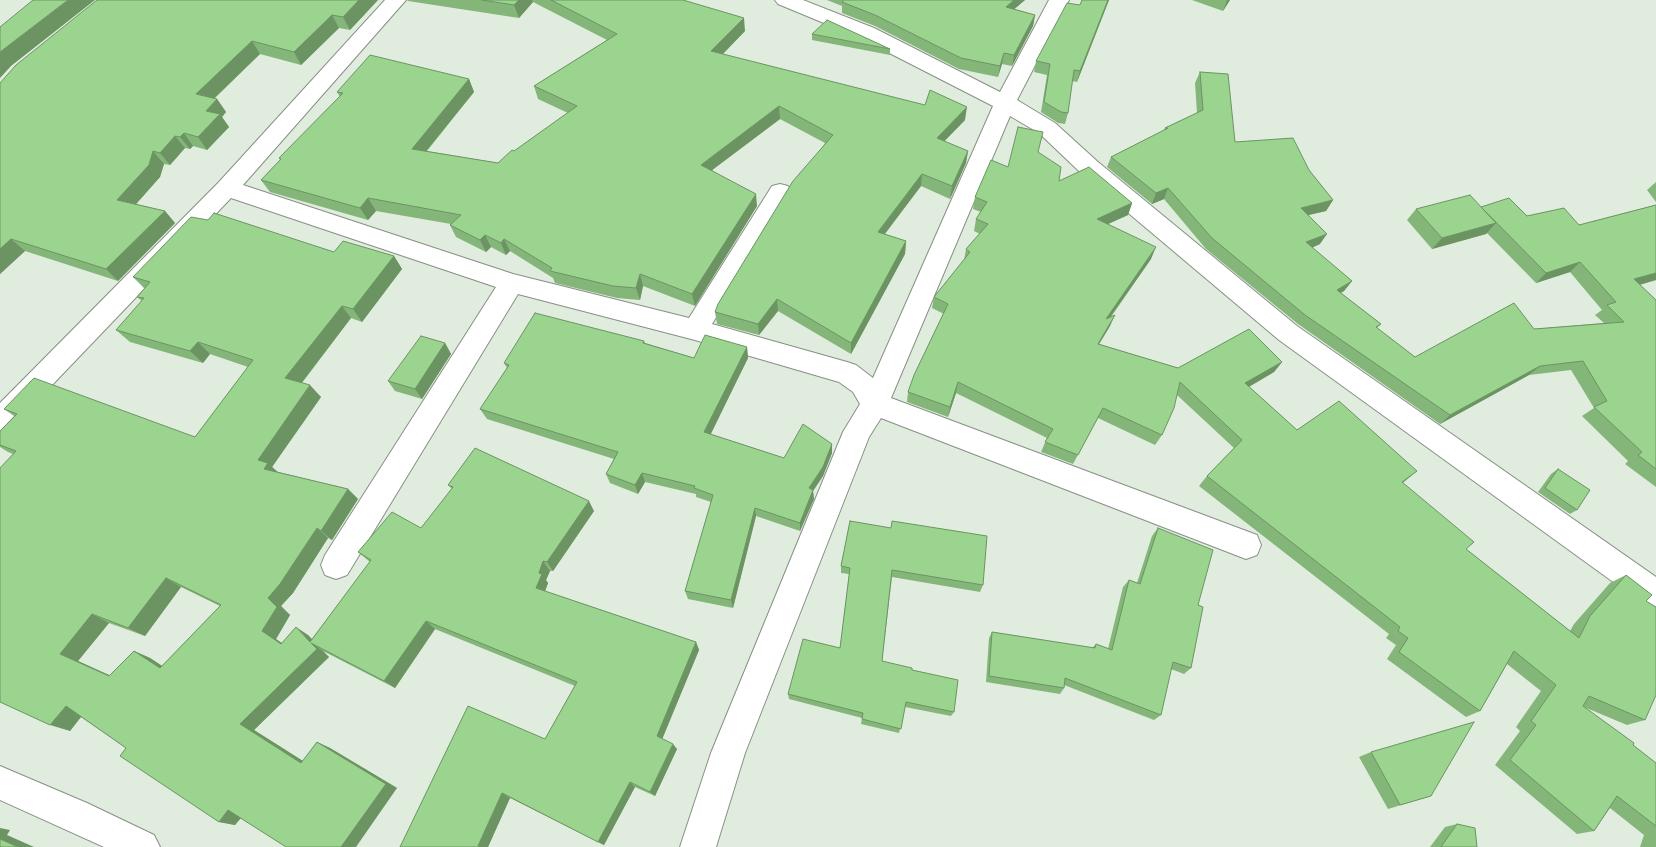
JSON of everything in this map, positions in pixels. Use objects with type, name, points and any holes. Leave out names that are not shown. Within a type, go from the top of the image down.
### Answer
[{"type":"street","points":[[0,421],[227,188],[396,0]]},
{"type":"street","points":[[785,0],[867,33],[1005,103],[1047,128],[1090,168],[1288,333],[1656,595]]},
{"type":"street","points":[[698,847],[732,744],[857,432],[875,404],[1005,103],[1059,0]]},
{"type":"street","points":[[227,188],[512,283],[695,330],[847,374],[862,384],[875,404],[1246,545]]},
{"type":"street","points":[[695,330],[780,192]]},
{"type":"street","points":[[336,564],[512,283]]},
{"type":"street","points":[[0,783],[75,815],[142,847]]},
{"type":"building","points":[[33,0],[68,0],[0,52],[0,27]]},
{"type":"building","points":[[97,0],[359,0],[343,17],[332,15],[294,52],[252,41],[196,94],[217,99],[206,111],[220,114],[198,137],[184,133],[180,137],[175,136],[160,153],[153,151],[149,165],[117,200],[165,211],[106,269],[11,239],[0,249],[0,83],[16,65]]},
{"type":"building","points":[[482,0],[519,0],[514,5]]},
{"type":"building","points":[[551,0],[683,0],[744,18],[711,51],[925,105],[930,90],[967,107],[937,138],[968,151],[952,186],[922,174],[878,232],[906,241],[851,343],[777,299],[758,324],[715,312],[718,304],[793,181],[833,135],[779,106],[701,165],[756,194],[692,294],[640,274],[636,288],[613,286],[550,271],[552,268],[504,239],[501,243],[485,235],[480,240],[450,225],[461,215],[368,198],[360,208],[261,180],[281,159],[279,158],[343,93],[337,92],[370,55],[469,79],[412,149],[498,163],[512,150],[514,151],[577,106],[534,86],[617,34]]},
{"type":"building","points":[[844,0],[1014,0],[1006,7],[1035,15],[1014,55],[1004,53],[1000,66],[961,58],[875,15],[842,2]]},
{"type":"building","points":[[1082,0],[1108,0],[1080,71],[1074,70],[1068,113],[1061,112],[1044,102],[1050,64],[1036,61],[1067,3],[1080,5]]},
{"type":"building","points":[[827,20],[890,49],[812,34]]},
{"type":"building","points":[[1200,72],[1228,74],[1235,142],[1293,138],[1309,170],[1333,200],[1301,208],[1327,234],[1306,242],[1352,281],[1337,290],[1381,324],[1376,327],[1415,357],[1514,303],[1534,329],[1624,322],[1607,305],[1616,302],[1580,262],[1546,273],[1481,207],[1509,198],[1527,216],[1564,208],[1579,225],[1656,205],[1656,273],[1634,279],[1656,300],[1656,469],[1638,455],[1642,452],[1594,407],[1607,401],[1583,361],[1540,366],[1450,415],[1305,315],[1212,238],[1168,188],[1156,193],[1111,157],[1203,110]]},
{"type":"building","points":[[1018,127],[1043,132],[1038,152],[1061,167],[1059,181],[1089,167],[1132,203],[1097,219],[1156,247],[1106,319],[1115,315],[1098,344],[1178,368],[1249,329],[1282,362],[1245,383],[1297,430],[1339,401],[1417,471],[1402,482],[1474,542],[1466,549],[1579,638],[1590,616],[1626,575],[1652,595],[1646,601],[1656,607],[1656,695],[1645,720],[1589,696],[1583,706],[1634,743],[1633,745],[1656,763],[1656,826],[1617,796],[1594,831],[1510,760],[1536,725],[1531,721],[1556,685],[1514,651],[1480,711],[1399,652],[1408,638],[1398,631],[1400,627],[1207,476],[1242,440],[1180,382],[1174,408],[1162,435],[1103,408],[1078,455],[1045,442],[1053,429],[958,382],[950,407],[908,392],[914,375],[948,304],[934,297],[970,252],[966,249],[988,224],[976,219],[987,202],[975,197],[991,160],[1008,167]]},
{"type":"building","points":[[1470,195],[1496,223],[1442,238],[1416,209]]},
{"type":"building","points":[[214,213],[334,252],[343,241],[394,256],[353,309],[342,306],[285,378],[310,385],[258,460],[268,463],[264,469],[348,489],[321,531],[317,528],[280,584],[268,598],[277,607],[262,631],[281,644],[296,627],[310,642],[371,560],[358,552],[392,512],[421,528],[453,487],[448,485],[475,448],[589,501],[547,562],[543,561],[539,573],[542,574],[536,588],[696,642],[657,736],[673,744],[650,792],[630,782],[598,842],[502,793],[478,846],[481,847],[400,847],[468,706],[545,739],[577,682],[426,621],[384,681],[311,643],[317,649],[240,724],[301,763],[317,742],[386,784],[341,847],[286,847],[228,810],[219,822],[120,756],[126,748],[66,706],[50,725],[0,702],[0,468],[16,451],[0,445],[0,431],[17,414],[4,409],[34,378],[195,437],[253,360],[198,342],[190,351],[116,330],[144,298],[137,297],[150,282],[133,277],[191,217],[208,220]],"holes":[[[166,578],[221,605],[160,668],[134,651],[109,676],[60,654],[92,614],[128,628]]]},
{"type":"building","points":[[535,313],[644,341],[643,343],[694,358],[705,335],[747,347],[704,432],[784,458],[803,424],[832,444],[823,467],[809,488],[813,490],[800,523],[755,508],[731,600],[685,591],[713,495],[694,488],[695,486],[642,473],[635,485],[606,474],[618,452],[480,409],[509,365],[504,363]]},
{"type":"building","points":[[421,336],[445,343],[415,389],[388,381]]},
{"type":"building","points":[[1558,469],[1590,490],[1577,510],[1545,488]]},
{"type":"building","points":[[850,521],[891,528],[892,521],[987,536],[983,585],[892,570],[882,661],[958,680],[954,712],[906,702],[901,729],[862,719],[863,713],[788,694],[803,639],[840,648],[850,568],[841,566]]},
{"type":"building","points":[[1158,528],[1213,550],[1198,605],[1203,607],[1191,668],[1173,662],[1161,715],[1065,678],[1064,688],[989,676],[992,632],[1095,648],[1096,644],[1112,650],[1129,580],[1140,584]]},
{"type":"building","points":[[1474,722],[1431,796],[1400,805],[1371,752]]},
{"type":"building","points":[[1457,824],[1475,828],[1477,847],[1441,847]]},
{"type":"building","points":[[0,839],[18,847],[0,847]]}]
